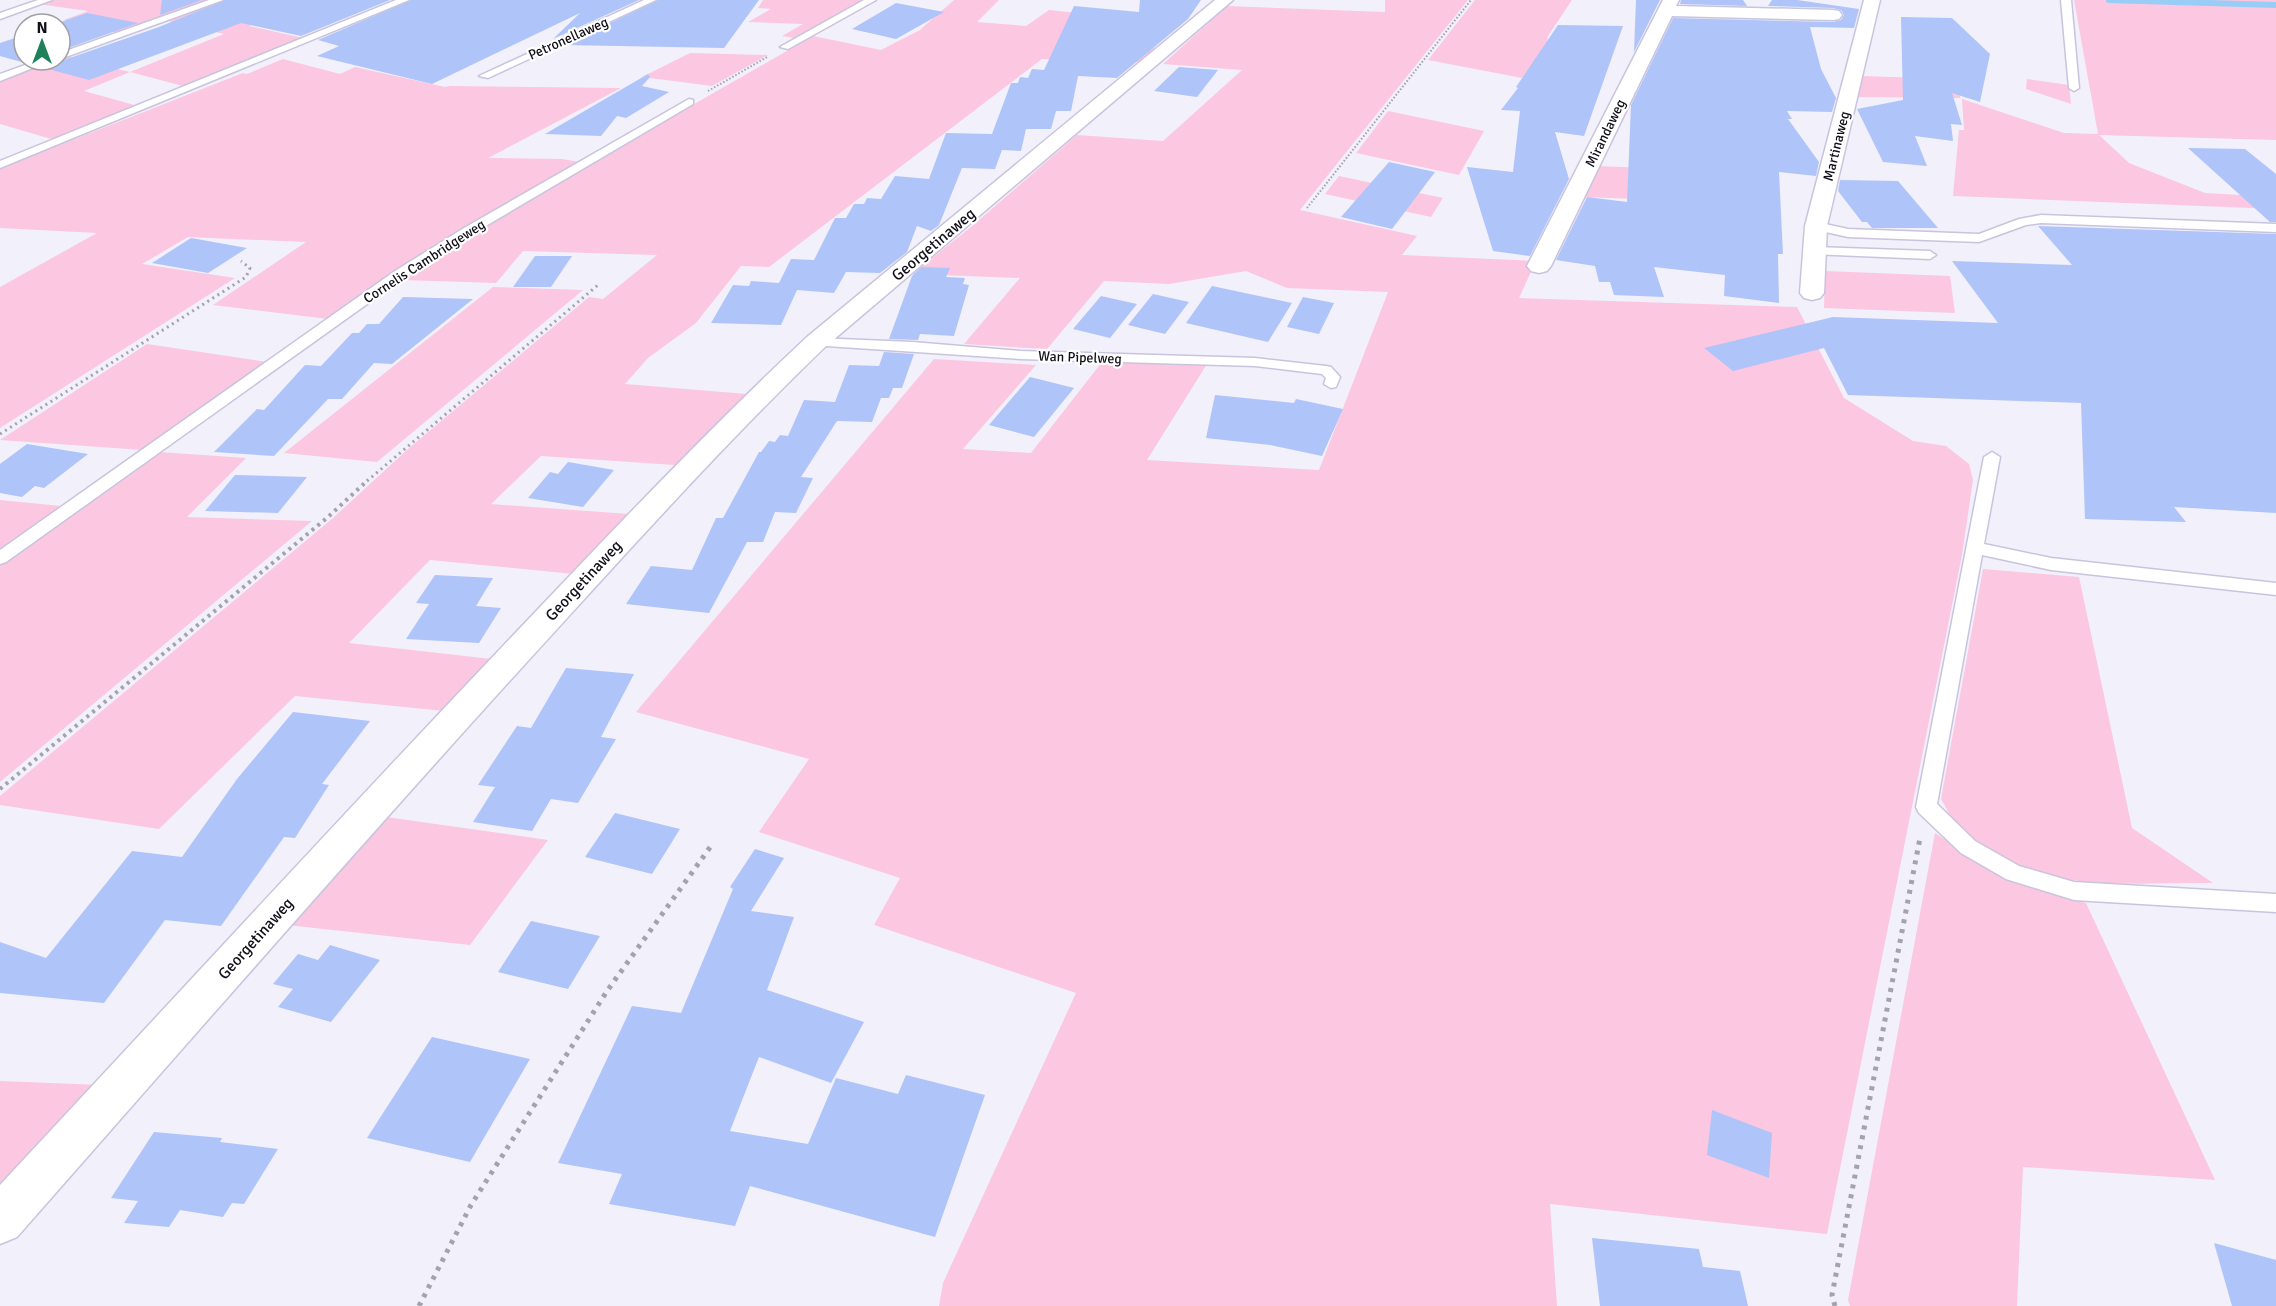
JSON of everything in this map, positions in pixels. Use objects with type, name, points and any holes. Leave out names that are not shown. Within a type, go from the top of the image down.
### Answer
[{"type":"street","name":"Georgetinaweg","points":[[0,1220],[434,741],[754,401],[816,342],[1225,0]]},
{"type":"street","name":"Martinaweg","points":[[1812,293],[1816,226],[1872,0]]},
{"type":"street","points":[[1668,5],[1833,15]]},
{"type":"street","name":"Mirandaweg","points":[[1539,266],[1668,5]]},
{"type":"lane","points":[[0,16],[47,0]]},
{"type":"lane","points":[[72,52],[218,0]]},
{"type":"lane","points":[[0,165],[404,0]]},
{"type":"lane","name":"Petronellaweg","points":[[484,76],[651,0]]},
{"type":"lane","points":[[785,46],[871,0]]},
{"type":"lane","points":[[2066,0],[2074,88]]},
{"type":"lane","points":[[0,78],[16,72]]},
{"type":"lane","name":"Cornelis Cambridgeweg","points":[[0,558],[400,274],[468,231],[689,102]]},
{"type":"lane","points":[[1816,226],[1848,233],[1979,238],[1996,234],[2023,220],[2041,219],[2276,228]]},
{"type":"lane","points":[[1815,251],[1930,255]]},
{"type":"lane","name":"Wan Pipelweg","points":[[816,342],[912,346],[1020,356],[1299,365],[1326,370],[1334,377],[1332,384]]},
{"type":"lane","points":[[1992,457],[1926,807],[1968,847],[2013,873],[2074,891],[2276,903]]},
{"type":"lane","points":[[1975,548],[2051,564],[2276,589]]},
{"type":"path","points":[[1307,208],[1471,0]]},
{"type":"path","points":[[689,102],[785,46]]},
{"type":"path","points":[[0,434],[246,276],[250,268],[241,261]]},
{"type":"path","points":[[0,789],[328,517],[410,442],[598,285]]},
{"type":"path","points":[[1835,1306],[1832,1295],[1926,807]]},
{"type":"path","points":[[419,1306],[471,1205],[607,991],[711,846]]},
{"type":"shaded area","points":[[51,0],[215,0],[118,33],[72,22],[72,17],[88,11],[38,4]]},
{"type":"shaded area","points":[[222,0],[262,0],[293,7],[249,26],[312,40],[194,89],[130,72],[224,34],[164,20]]},
{"type":"shaded area","points":[[763,0],[865,0],[794,38],[782,36],[803,24],[748,22],[771,9],[758,8]]},
{"type":"shaded area","points":[[954,0],[999,0],[977,22],[1026,26],[1049,10],[1097,15],[1060,45],[1160,48],[1144,62],[1042,59],[769,267],[741,266],[696,323],[648,358],[625,384],[747,394],[675,465],[541,456],[491,504],[629,514],[574,574],[430,560],[349,643],[492,659],[444,711],[295,696],[159,829],[0,805],[0,796],[333,518],[408,449],[589,297],[603,299],[657,255],[523,251],[496,283],[401,280],[487,223],[813,36],[881,50],[920,30]]},
{"type":"shaded area","points":[[1385,0],[1468,0],[1300,210],[1417,236],[1402,255],[1536,261],[1519,298],[1797,307],[1844,398],[1913,441],[1946,446],[1969,464],[1973,480],[1962,555],[1827,1234],[1550,1204],[1557,1306],[939,1306],[943,1283],[1076,993],[874,925],[900,878],[759,832],[809,759],[636,712],[934,359],[1036,365],[963,449],[1031,453],[1102,362],[1207,364],[1147,460],[1319,470],[1388,292],[1287,288],[1246,271],[1169,284],[1104,281],[1047,349],[964,344],[1020,278],[912,274],[971,227],[1077,135],[1163,141],[1242,70],[1163,64],[1227,6],[1385,12]]},
{"type":"shaded area","points":[[1475,0],[1572,0],[1548,36],[1542,71],[1527,71],[1522,78],[1428,60]]},
{"type":"shaded area","points":[[2074,0],[2276,0],[2276,140],[2099,135],[2129,163],[2205,193],[2276,197],[2276,209],[1953,196],[1959,130],[1964,130],[1962,99],[2064,133],[2098,134]]},
{"type":"shaded area","points":[[690,53],[768,55],[712,86],[642,77]]},
{"type":"shaded area","points":[[72,58],[130,72],[84,91],[145,108],[58,141],[0,124],[0,80],[22,72],[72,72]]},
{"type":"shaded area","points":[[283,59],[340,74],[355,67],[445,87],[621,88],[488,158],[562,159],[580,162],[328,319],[213,305],[306,242],[188,237],[142,264],[235,278],[0,428],[0,287],[97,233],[0,228],[0,164],[6,166]]},
{"type":"shaded area","points":[[1859,76],[1962,79],[1960,98],[1854,97]]},
{"type":"shaded area","points":[[2027,79],[2069,85],[2071,104],[2026,89]]},
{"type":"shaded area","points":[[1388,111],[1484,131],[1459,175],[1356,153]]},
{"type":"shaded area","points":[[1596,166],[1704,170],[1697,201],[1580,197]]},
{"type":"shaded area","points":[[1339,176],[1443,198],[1431,217],[1325,194]]},
{"type":"shaded area","points":[[1825,271],[1950,276],[1955,313],[1824,308]]},
{"type":"shaded area","points":[[493,287],[583,290],[377,462],[284,453]]},
{"type":"shaded area","points":[[147,344],[267,362],[143,450],[0,440]]},
{"type":"shaded area","points":[[159,452],[246,458],[187,517],[312,521],[0,782],[0,564]]},
{"type":"shaded area","points":[[0,500],[61,506],[0,550]]},
{"type":"shaded area","points":[[1983,569],[2079,577],[2132,828],[2213,883],[2111,883],[2077,881],[2043,875],[2012,865],[1983,849],[1957,826],[1941,799]]},
{"type":"shaded area","points":[[386,817],[548,840],[470,945],[287,925]]},
{"type":"shaded area","points":[[1935,833],[2010,881],[2086,903],[2215,1180],[2023,1167],[2017,1306],[1850,1306],[1848,1300]]},
{"type":"shaded area","points":[[0,1081],[101,1085],[0,1196]]},
{"type":"building","points":[[162,0],[202,0],[160,15]]},
{"type":"building","points":[[225,0],[390,0],[301,36],[241,23],[89,80],[59,72],[72,72],[72,57],[159,27]]},
{"type":"building","points":[[411,0],[639,0],[553,39],[580,13],[432,84],[317,56],[339,46],[318,40]]},
{"type":"building","points":[[658,0],[759,0],[724,48],[564,45]]},
{"type":"building","points":[[1140,0],[1201,0],[1188,19],[1117,78],[1078,76],[1071,111],[1056,111],[1051,129],[1026,129],[1021,151],[1002,150],[995,169],[962,168],[939,225],[931,231],[917,226],[907,252],[880,273],[846,272],[834,293],[797,290],[781,325],[711,323],[733,285],[749,286],[751,281],[779,283],[791,259],[814,260],[835,218],[846,218],[854,204],[864,204],[867,198],[881,199],[895,176],[929,179],[946,133],[992,134],[1011,83],[1018,83],[1020,77],[1028,78],[1032,69],[1044,70],[1074,6],[1139,12]]},
{"type":"building","points":[[1636,0],[1660,0],[1634,52]]},
{"type":"building","points":[[1681,0],[1743,0],[1747,6],[1680,4]]},
{"type":"building","points":[[1772,0],[1797,0],[1859,9],[1854,28],[1810,27],[1821,69],[1836,98],[1832,112],[1787,111],[1792,119],[1788,119],[1819,162],[1816,176],[1779,172],[1783,254],[1778,254],[1779,303],[1724,296],[1725,275],[1654,267],[1664,297],[1614,295],[1610,282],[1599,282],[1595,266],[1556,260],[1587,197],[1627,202],[1631,105],[1673,18],[1833,22],[1841,20],[1844,15],[1841,10],[1833,8],[1768,6]]},
{"type":"building","points":[[896,3],[944,12],[896,39],[852,29]]},
{"type":"building","points":[[87,13],[138,23],[72,47],[72,18]]},
{"type":"building","points":[[1901,17],[1952,18],[1990,54],[1980,102],[1952,93],[1962,125],[1951,124],[1953,141],[1915,136],[1927,166],[1883,162],[1857,109],[1903,100]]},
{"type":"building","points":[[1558,25],[1623,26],[1584,136],[1555,132],[1569,179],[1530,256],[1493,251],[1467,167],[1513,172],[1520,111],[1501,110],[1518,88],[1516,87]]},
{"type":"building","points":[[12,39],[12,59],[0,56],[0,43]]},
{"type":"building","points":[[1179,67],[1218,70],[1197,97],[1154,91]]},
{"type":"building","points":[[648,74],[650,77],[642,86],[669,92],[626,118],[617,116],[601,136],[545,134]]},
{"type":"building","points":[[2188,148],[2245,149],[2276,174],[2276,222],[2270,222]]},
{"type":"building","points":[[1389,162],[1435,172],[1392,229],[1341,217]]},
{"type":"building","points":[[1840,180],[1898,181],[1938,228],[1872,228],[1867,222],[1862,222],[1838,191]]},
{"type":"building","points":[[2038,226],[2276,234],[2276,513],[2174,507],[2186,522],[2085,519],[2081,403],[1848,395],[1824,348],[1733,371],[1704,348],[1833,317],[1998,323],[1952,261],[2072,265]]},
{"type":"building","points":[[191,238],[247,248],[208,273],[152,263]]},
{"type":"building","points":[[535,256],[572,256],[551,287],[513,287]]},
{"type":"building","points":[[922,267],[950,268],[946,277],[965,278],[963,284],[969,285],[954,336],[920,334],[918,340],[889,339],[912,276]]},
{"type":"building","points":[[1212,286],[1292,303],[1268,342],[1186,323]]},
{"type":"building","points":[[1153,294],[1189,302],[1165,334],[1128,325]]},
{"type":"building","points":[[1101,296],[1137,304],[1110,338],[1073,329]]},
{"type":"building","points":[[403,297],[473,299],[392,364],[374,363],[342,399],[328,399],[274,456],[214,452],[257,409],[264,410],[305,365],[321,366],[352,333],[359,333],[367,324],[379,324]]},
{"type":"building","points":[[1303,297],[1334,303],[1319,334],[1287,327]]},
{"type":"building","points":[[884,352],[914,354],[902,388],[893,388],[889,398],[881,398],[872,422],[837,421],[801,477],[813,478],[796,513],[775,512],[763,542],[747,542],[709,613],[626,604],[651,566],[692,570],[716,518],[723,518],[759,452],[769,441],[775,442],[780,435],[788,436],[804,400],[835,402],[849,365],[879,366]]},
{"type":"building","points":[[1030,377],[1074,388],[1034,437],[989,425]]},
{"type":"building","points":[[1215,395],[1294,403],[1296,399],[1343,409],[1322,456],[1270,445],[1206,438]]},
{"type":"building","points":[[27,444],[88,454],[44,488],[35,486],[22,497],[0,493],[0,464]]},
{"type":"building","points":[[568,462],[614,470],[583,507],[528,498],[550,472],[558,474]]},
{"type":"building","points":[[235,475],[307,477],[278,513],[205,511]]},
{"type":"building","points":[[435,575],[493,578],[476,606],[501,608],[479,643],[406,639],[429,604],[416,603]]},
{"type":"building","points":[[566,668],[634,674],[601,737],[616,739],[578,803],[551,799],[532,831],[473,822],[495,787],[478,785],[517,726],[531,728]]},
{"type":"building","points":[[293,712],[370,721],[322,784],[329,785],[295,838],[284,837],[221,926],[165,920],[104,1003],[0,993],[0,942],[46,958],[132,851],[182,857],[237,779]]},
{"type":"building","points":[[615,813],[680,829],[652,874],[585,857]]},
{"type":"building","points":[[755,849],[784,858],[751,911],[794,917],[767,990],[864,1022],[831,1083],[759,1057],[730,1131],[808,1144],[836,1078],[898,1094],[906,1075],[985,1095],[935,1237],[750,1186],[735,1226],[609,1204],[622,1174],[558,1163],[632,1006],[681,1013],[733,889],[730,887]]},
{"type":"building","points":[[531,921],[600,936],[568,989],[498,972]]},
{"type":"building","points":[[330,945],[380,960],[331,1022],[278,1007],[293,989],[273,984],[298,954],[318,960]]},
{"type":"building","points":[[432,1037],[530,1059],[470,1162],[367,1138]]},
{"type":"building","points":[[1712,1110],[1772,1133],[1769,1178],[1707,1155]]},
{"type":"building","points":[[154,1132],[222,1138],[220,1142],[278,1149],[244,1204],[232,1203],[223,1217],[180,1210],[169,1227],[124,1223],[138,1201],[111,1198]]},
{"type":"building","points":[[1592,1238],[1699,1249],[1703,1267],[1740,1271],[1748,1306],[1600,1306]]},
{"type":"building","points":[[2214,1243],[2276,1260],[2276,1306],[2232,1306]]},
{"type":"waterway","points":[[2109,0],[2276,5]]}]
